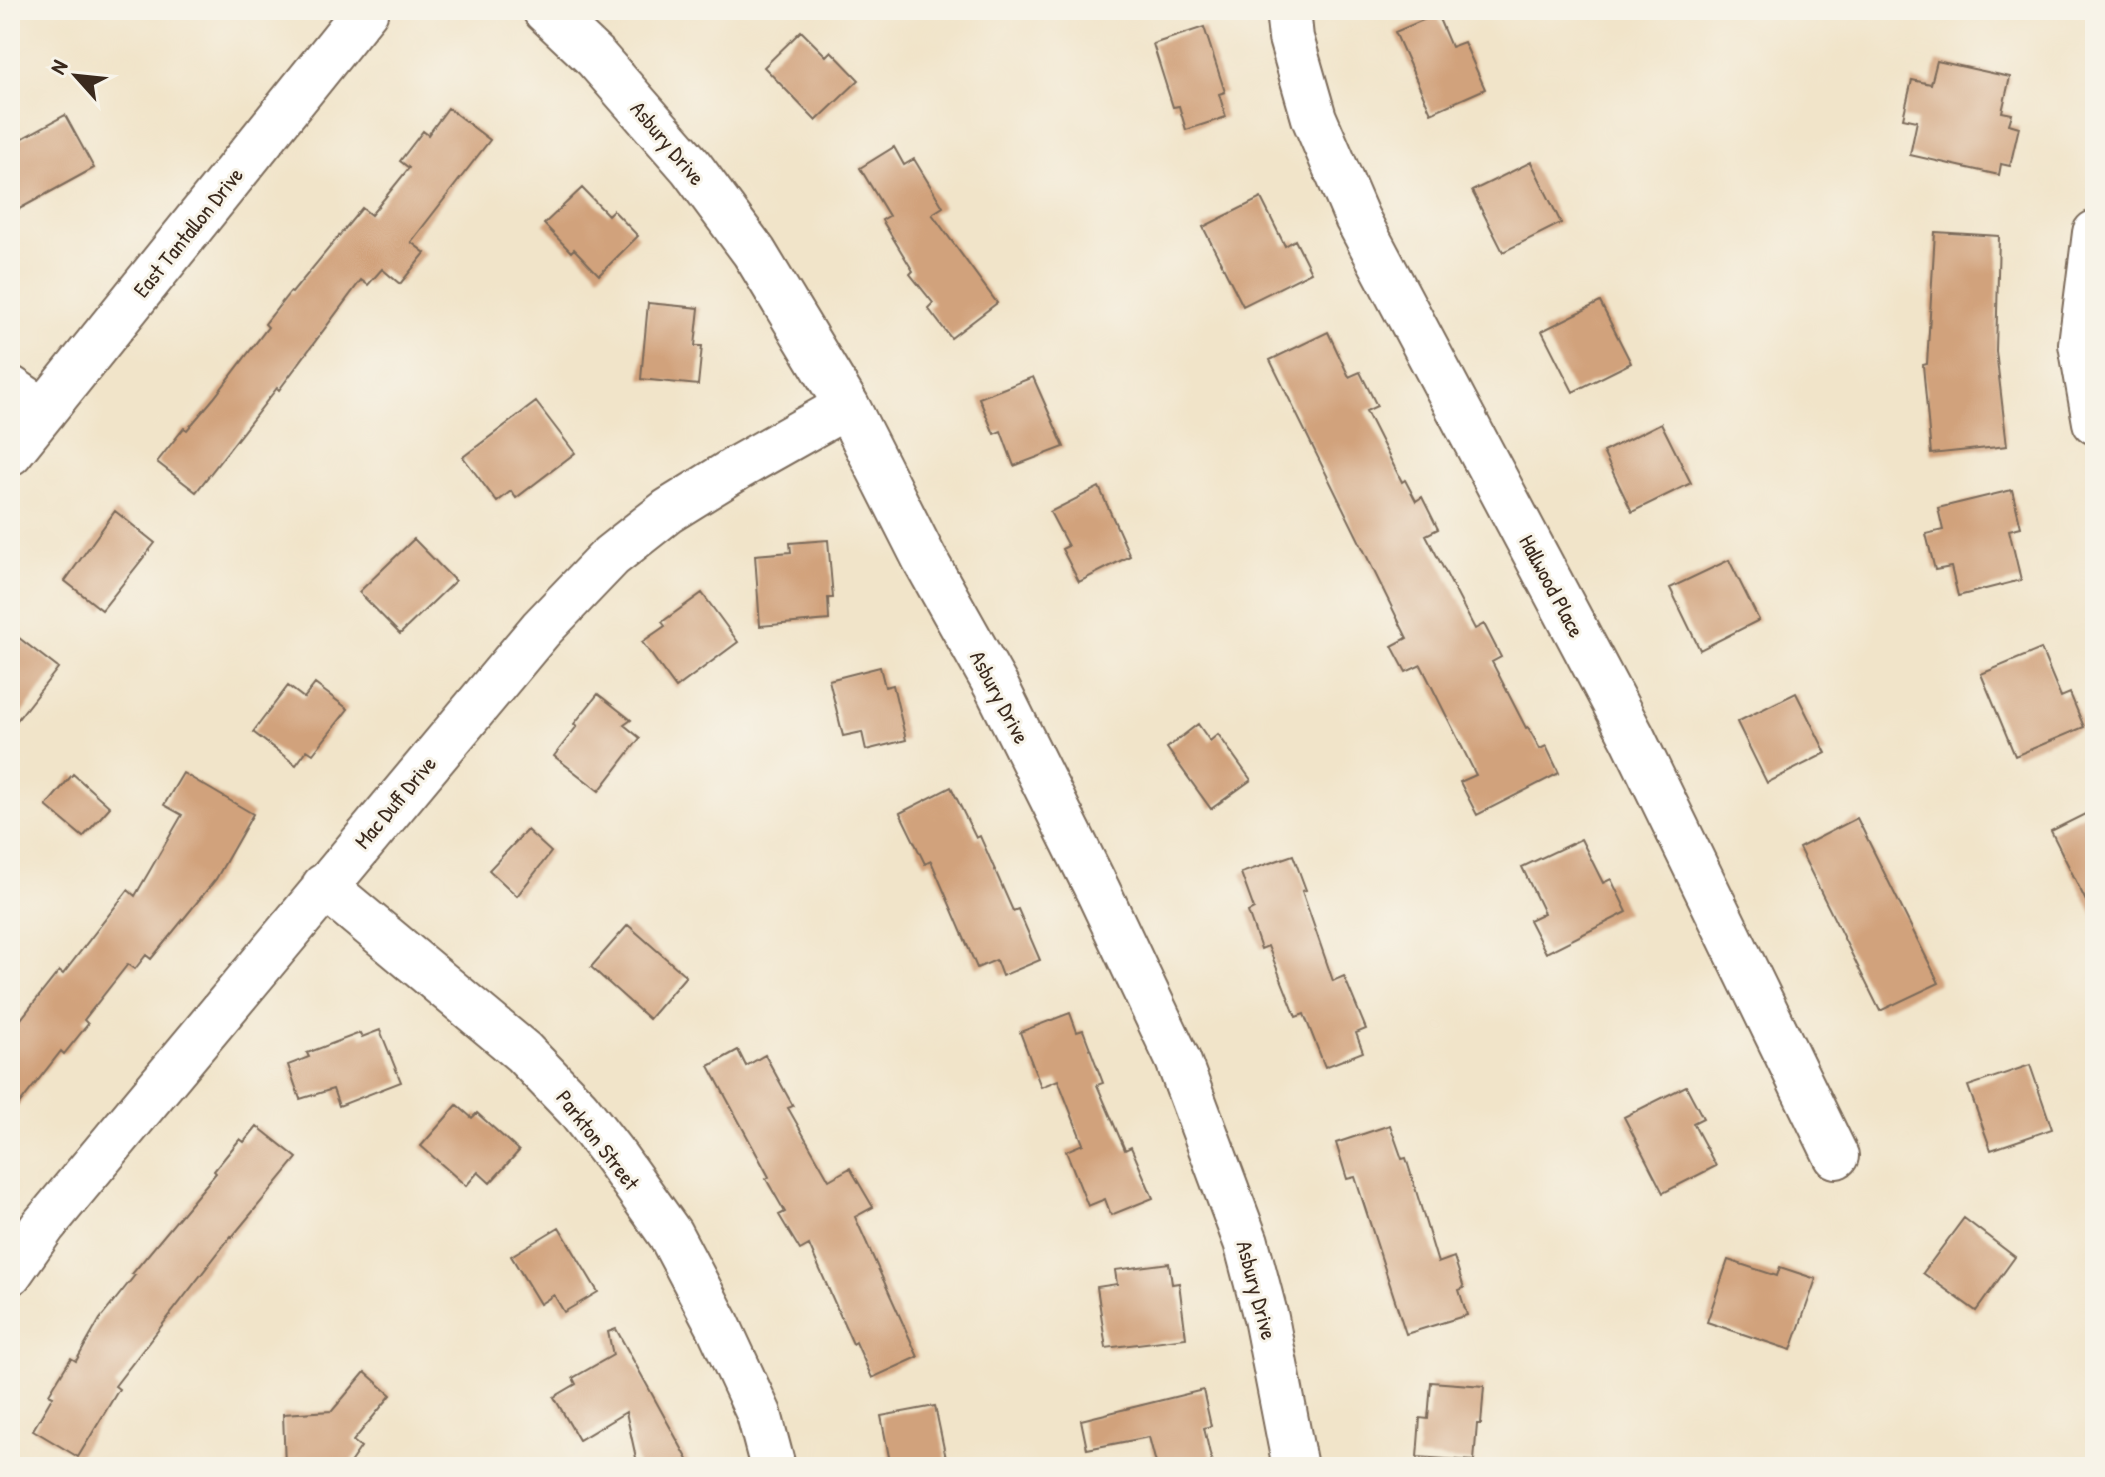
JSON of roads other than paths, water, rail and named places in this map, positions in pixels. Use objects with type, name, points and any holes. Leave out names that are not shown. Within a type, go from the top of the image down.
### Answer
[{"type":"street","name":"East Tantallon Drive","points":[[10,453],[27,400],[366,10]]},
{"type":"street","name":"Asbury Drive","points":[[545,10],[596,58],[691,167],[754,252],[847,406],[924,558],[997,688],[1178,1060],[1246,1242],[1266,1318],[1295,1467]]},
{"type":"street","name":"Hallwood Place","points":[[1288,10],[1291,38],[1314,118],[1357,218],[1633,738],[1836,1156]]},
{"type":"street","points":[[2095,233],[2081,344],[2095,422]]},
{"type":"street","name":"Mac Duff Drive","points":[[10,1273],[43,1226],[324,886],[541,629],[611,556],[668,511],[847,406]]},
{"type":"street","name":"Parkton Street","points":[[324,886],[523,1052],[578,1109],[616,1158],[670,1234],[718,1325],[759,1414],[773,1467]]}]
